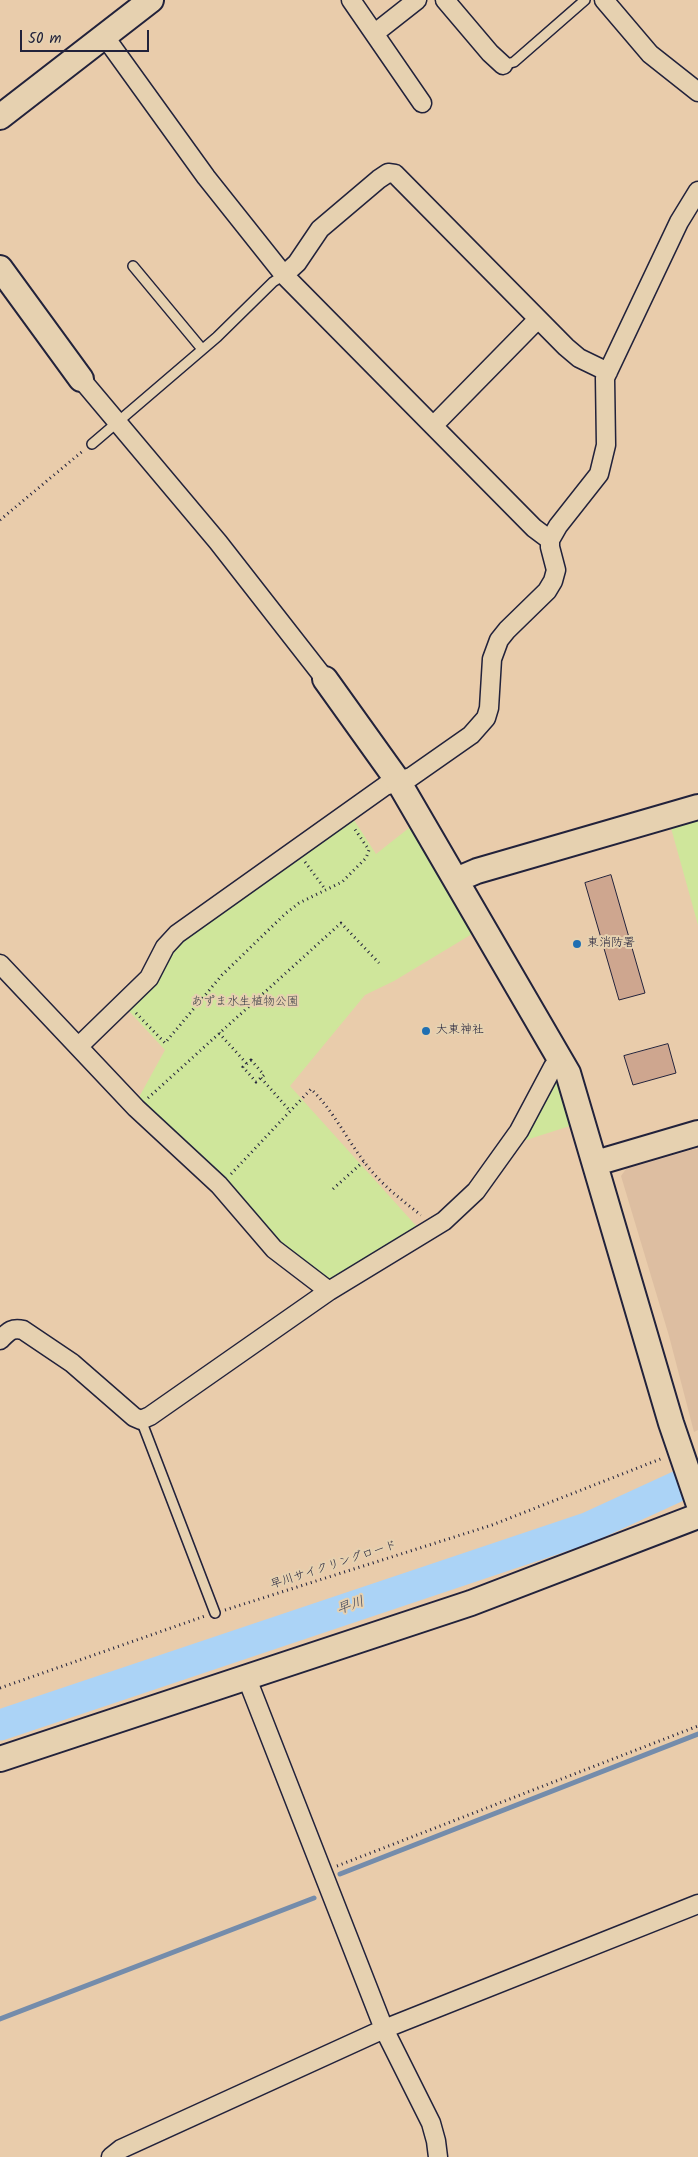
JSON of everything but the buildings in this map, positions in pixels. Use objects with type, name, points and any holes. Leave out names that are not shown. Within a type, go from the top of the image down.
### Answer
[{"type":"street","points":[[0,117],[151,0]]},
{"type":"street","points":[[351,0],[422,102]]},
{"type":"street","points":[[375,33],[417,0]]},
{"type":"street","points":[[445,0],[490,53],[503,65]]},
{"type":"street","points":[[604,0],[650,54],[698,92]]},
{"type":"street","points":[[105,37],[206,177],[284,275],[534,528],[550,540]]},
{"type":"street","points":[[284,275],[297,263],[320,229],[379,179],[388,173],[395,174],[579,358],[608,372]]},
{"type":"street","points":[[79,1046],[149,978],[165,947],[177,934],[385,786],[411,777],[471,735],[486,718],[489,708],[492,659],[499,640],[547,592],[553,581],[556,570],[550,540],[558,526],[599,474],[606,445],[605,378],[679,222],[698,190]]},
{"type":"street","points":[[0,268],[81,379],[218,542],[325,679],[398,781],[560,1058],[572,1082],[596,1163],[676,1455],[698,1502]]},
{"type":"street","points":[[434,425],[538,319]]},
{"type":"street","points":[[456,880],[478,871],[698,807]]},
{"type":"street","points":[[0,964],[136,1108],[219,1185],[274,1249],[329,1291]]},
{"type":"street","points":[[0,1340],[10,1330],[16,1328],[23,1330],[56,1351],[134,1417],[141,1420],[150,1416],[329,1291],[444,1221],[476,1191],[519,1131],[553,1067],[560,1058]]},
{"type":"street","points":[[596,1163],[698,1133]]},
{"type":"street","points":[[0,1760],[471,1602],[698,1516]]},
{"type":"street","points":[[246,1676],[384,2029],[431,2123],[438,2157]]},
{"type":"street","points":[[111,2157],[121,2149],[384,2029],[698,1904]]},
{"type":"lane","points":[[503,65],[514,62],[585,0]]},
{"type":"lane","points":[[132,266],[202,349]]},
{"type":"lane","points":[[92,444],[202,349],[273,282],[284,275]]},
{"type":"lane","points":[[141,1420],[215,1613]]},
{"type":"path","points":[[0,520],[92,444]]},
{"type":"path","points":[[139,1006],[134,1011],[165,1043],[229,968],[285,914],[299,903],[342,882],[366,858],[369,850],[350,823]]},
{"type":"path","points":[[301,858],[325,889]]},
{"type":"path","points":[[136,1108],[341,923],[379,963]]},
{"type":"path","points":[[219,1033],[247,1064]]},
{"type":"path","points":[[251,1060],[264,1075],[261,1078],[256,1082],[244,1067],[251,1060]]},
{"type":"path","points":[[261,1078],[290,1111]]},
{"type":"path","points":[[227,1178],[311,1089],[324,1102],[364,1161],[384,1185],[424,1218],[426,1232]]},
{"type":"path","points":[[333,1189],[364,1161]]},
{"type":"path","name":"早川サイクリングロード","points":[[0,1688],[215,1613],[492,1525],[676,1455]]},
{"type":"path","points":[[322,1872],[698,1726]]},
{"type":"shaded area","points":[[698,1148],[698,1430],[694,1432],[669,1336],[621,1176],[626,1169]]},
{"type":"green space","name":"あずま水生植物公園","points":[[352,817],[376,854],[414,824],[477,931],[394,981],[365,995],[290,1086],[419,1229],[330,1279],[276,1243],[138,1099],[165,1050],[128,1010],[154,986],[182,938]]},
{"type":"green space","points":[[698,820],[698,925],[671,828]]},
{"type":"green space","points":[[555,1076],[560,1079],[573,1125],[523,1141]]},
{"type":"waterway","name":"早川","points":[[0,1725],[587,1528],[698,1477]]},
{"type":"waterway","points":[[340,1874],[698,1734]]},
{"type":"waterway","points":[[0,2019],[314,1898]]},
{"type":"place","name":"東消防署","points":[[577,944]]},
{"type":"place","name":"大東神社","points":[[426,1031]]}]
